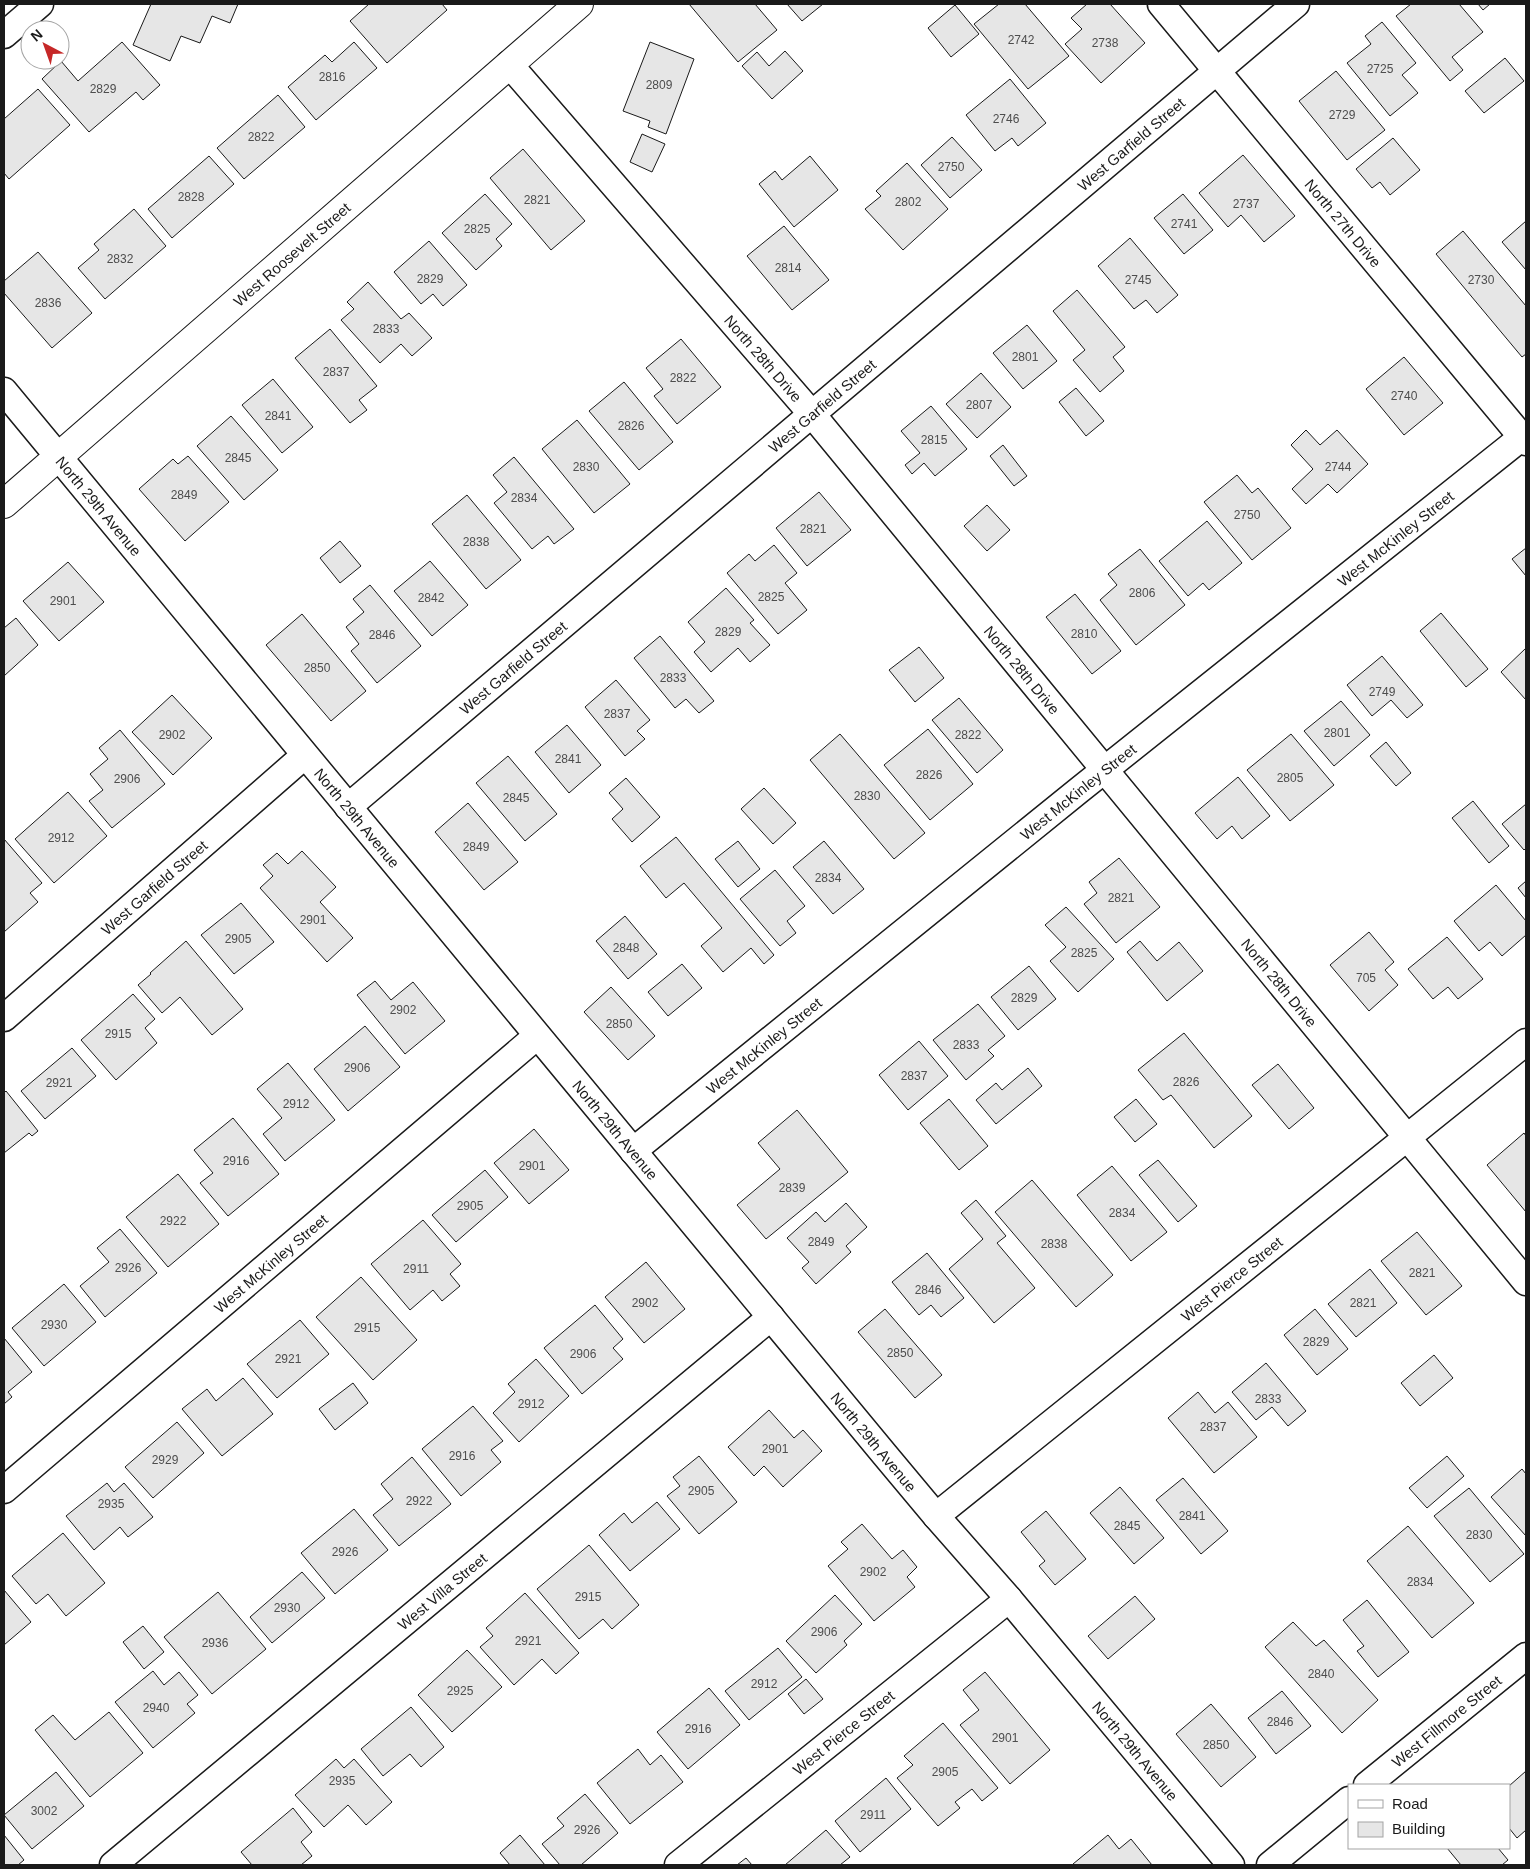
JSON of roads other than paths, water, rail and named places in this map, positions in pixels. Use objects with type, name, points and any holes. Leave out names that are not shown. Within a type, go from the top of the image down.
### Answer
[{"type":"street","points":[[4,35],[40,4]]},
{"type":"street","name":"West Roosevelt Street","points":[[4,504],[578,4]]},
{"type":"street","name":"North 27th Drive","points":[[1161,4],[1525,438]]},
{"type":"street","name":"West Garfield Street","points":[[348,808],[811,413],[1296,4]]},
{"type":"street","name":"North 28th Drive","points":[[510,64],[811,413],[1526,1282]]},
{"type":"street","name":"North 29th Avenue","points":[[4,391],[632,1151],[936,1516],[1009,1599],[1231,1865]]},
{"type":"street","name":"West McKinley Street","points":[[632,1151],[1105,770],[1525,438]]},
{"type":"street","name":"West Garfield Street","points":[[4,1018],[304,756]]},
{"type":"street","name":"West McKinley Street","points":[[4,1490],[537,1036]]},
{"type":"street","name":"West Pierce Street","points":[[936,1516],[1526,1042]]},
{"type":"street","name":"West Villa Street","points":[[113,1865],[771,1317]]},
{"type":"street","name":"West Pierce Street","points":[[678,1865],[1009,1599]]},
{"type":"street","name":"West Fillmore Street","points":[[1368,1784],[1526,1656]]},
{"type":"street","points":[[1270,1865],[1348,1801]]}]
